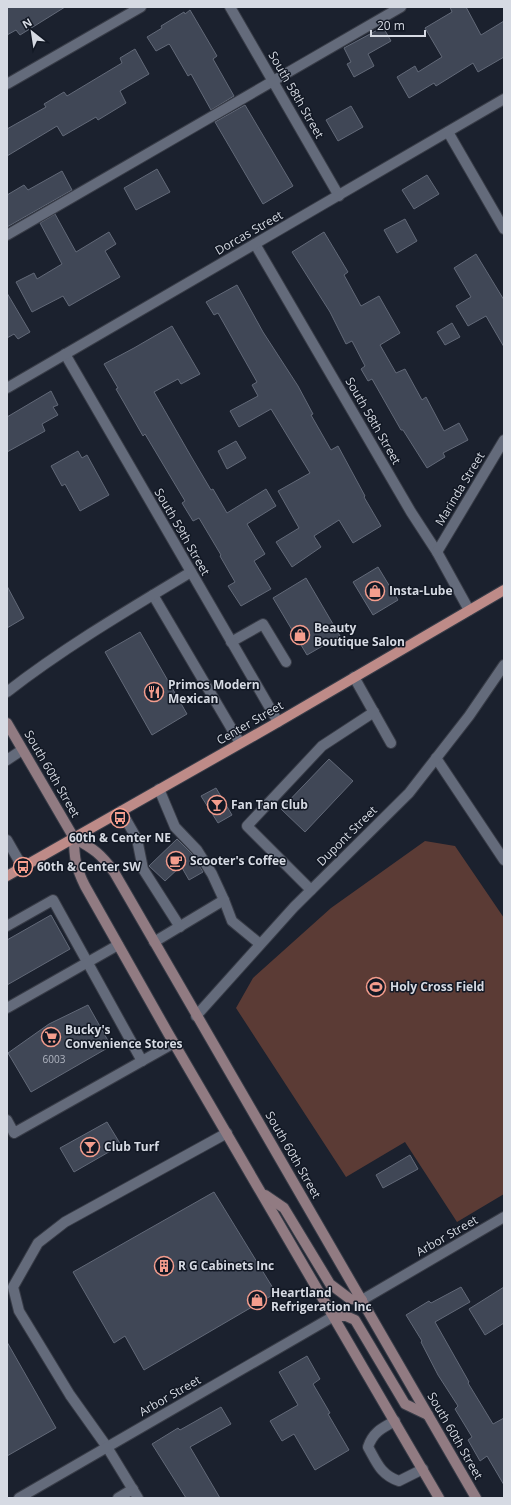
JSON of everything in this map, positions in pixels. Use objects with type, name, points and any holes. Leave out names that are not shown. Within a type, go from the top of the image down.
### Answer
[{"type":"main road","name":"Center Street","points":[[7,876],[278,722],[504,590]]},
{"type":"main road","name":"South 60th Street","points":[[7,723],[74,838],[74,857],[78,872],[118,945],[439,1498]]},
{"type":"main road","name":"South 60th Street","points":[[74,838],[93,848],[103,857],[114,872],[476,1498]]},
{"type":"main road","points":[[263,1194],[284,1208],[330,1284],[350,1299],[362,1300]]},
{"type":"main road","points":[[334,1316],[346,1316],[355,1320],[405,1404],[428,1415]]},
{"type":"street","points":[[7,84],[141,7]]},
{"type":"street","name":"South 58th Street","points":[[230,7],[339,196]]},
{"type":"street","points":[[7,235],[401,7]]},
{"type":"street","name":"Dorcas Street","points":[[7,388],[504,99]]},
{"type":"street","points":[[448,132],[504,229]]},
{"type":"street","name":"South 58th Street","points":[[256,244],[411,512],[437,552],[469,610]]},
{"type":"street","name":"South 59th Street","points":[[65,354],[278,722]]},
{"type":"street","name":"Marinda Street","points":[[437,552],[504,440]]},
{"type":"street","points":[[7,692],[29,675],[92,632],[191,572]]},
{"type":"street","points":[[153,595],[240,743]]},
{"type":"street","points":[[231,642],[263,624],[286,662]]},
{"type":"street","name":"Dupont Street","points":[[196,1016],[260,944],[311,890],[409,793],[469,716],[504,665]]},
{"type":"street","points":[[354,677],[391,743]]},
{"type":"street","points":[[311,890],[247,826],[322,746],[374,712]]},
{"type":"street","points":[[7,760],[22,750]]},
{"type":"street","points":[[436,758],[504,860]]},
{"type":"street","points":[[159,790],[175,827],[197,850],[212,874],[232,921],[260,944]]},
{"type":"street","points":[[121,811],[137,839],[143,869],[180,927]]},
{"type":"street","points":[[7,840],[23,868]]},
{"type":"street","points":[[7,926],[53,900],[142,1061]]},
{"type":"street","points":[[154,942],[224,900]]},
{"type":"street","points":[[7,1008],[118,945]]},
{"type":"street","points":[[7,1120],[14,1133],[174,1043]]},
{"type":"street","points":[[138,1498],[107,1447],[70,1395],[19,1310],[13,1287],[38,1243],[65,1222],[227,1133]]},
{"type":"street","name":"Arbor Street","points":[[362,1300],[504,1217]]},
{"type":"street","name":"Arbor Street","points":[[19,1498],[334,1316]]},
{"type":"street","points":[[395,1421],[377,1431],[371,1438],[368,1447],[378,1465],[389,1477],[400,1481],[423,1469]]},
{"type":"street","points":[[118,1498],[133,1489]]},
{"type":"shaded area","name":"Holy Cross Field","points":[[425,841],[455,846],[504,918],[504,1194],[457,1222],[405,1142],[346,1177],[236,1008],[253,978],[331,908]]},
{"type":"building","points":[[7,7],[65,7],[20,35],[16,30],[7,35]]},
{"type":"building","points":[[450,7],[466,7],[481,35],[504,21],[504,57],[478,72],[473,63],[436,86],[434,83],[409,98],[397,77],[415,66],[418,72],[442,57],[425,28],[452,12]]},
{"type":"building","points":[[190,10],[217,56],[213,59],[234,96],[211,110],[191,74],[188,76],[170,45],[169,44],[156,51],[147,37],[162,28],[161,26]]},
{"type":"building","points":[[383,27],[391,41],[368,54],[374,66],[354,77],[347,64],[351,62],[344,48]]},
{"type":"building","points":[[135,49],[149,74],[120,91],[126,103],[98,120],[96,117],[63,136],[57,126],[7,156],[7,129],[46,107],[44,104],[64,92],[67,96],[122,63],[120,58]]},
{"type":"building","points":[[245,105],[293,186],[263,204],[215,122]]},
{"type":"building","points":[[351,106],[363,127],[338,141],[326,120]]},
{"type":"building","points":[[157,169],[170,192],[136,210],[124,188]]},
{"type":"building","points":[[62,171],[72,190],[7,227],[7,195],[24,185],[28,190]]},
{"type":"building","points":[[427,175],[439,194],[414,209],[402,190]]},
{"type":"building","points":[[55,214],[76,252],[109,232],[116,244],[105,251],[120,277],[69,306],[63,296],[32,312],[16,282],[34,273],[37,279],[62,264],[40,223]]},
{"type":"building","points":[[405,219],[417,241],[397,253],[384,230]]},
{"type":"building","points":[[324,232],[348,272],[344,275],[361,306],[379,296],[400,333],[380,345],[396,373],[405,369],[422,400],[426,397],[444,431],[459,423],[468,440],[443,453],[445,457],[427,468],[403,430],[401,430],[372,379],[368,381],[361,369],[365,366],[352,341],[346,344],[330,312],[292,252]]},
{"type":"building","points":[[476,254],[504,300],[504,347],[486,316],[468,326],[456,306],[471,297],[454,268]]},
{"type":"building","points":[[237,285],[263,332],[298,386],[313,414],[311,415],[331,450],[338,446],[365,496],[364,497],[381,526],[353,543],[339,520],[314,536],[321,547],[292,567],[276,542],[299,528],[278,491],[310,473],[271,409],[239,427],[230,411],[258,396],[252,385],[257,382],[218,313],[214,315],[206,302]]},
{"type":"building","points":[[7,293],[30,332],[18,339],[14,334],[7,338]]},
{"type":"building","points":[[452,323],[460,337],[445,345],[437,332]]},
{"type":"building","points":[[172,326],[200,374],[181,384],[178,379],[154,392],[192,458],[227,513],[266,489],[276,506],[247,524],[265,554],[254,561],[271,589],[241,606],[228,586],[235,582],[220,556],[221,555],[199,518],[193,521],[182,503],[185,501],[145,434],[143,436],[116,389],[118,388],[104,364]]},
{"type":"building","points":[[51,391],[58,405],[53,407],[58,415],[42,424],[45,431],[7,452],[7,417]]},
{"type":"building","points":[[236,441],[246,458],[227,469],[218,451]]},
{"type":"building","points":[[78,451],[82,458],[87,455],[109,495],[80,511],[65,484],[62,486],[51,466]]},
{"type":"building","name":"Insta-Lube","points":[[378,567],[398,600],[373,615],[353,582]]},
{"type":"building","points":[[306,578],[340,636],[307,655],[273,598]]},
{"type":"building","points":[[7,586],[24,618],[7,628]]},
{"type":"building","points":[[140,632],[187,714],[152,735],[105,652]]},
{"type":"building","points":[[329,759],[353,781],[305,832],[281,809]]},
{"type":"building","name":"Fan Tan Club","points":[[216,788],[232,815],[218,823],[201,796]]},
{"type":"building","name":"Scooter's Coffee","points":[[177,839],[192,854],[203,872],[189,880],[181,866],[165,881],[149,866]]},
{"type":"building","points":[[51,915],[70,949],[7,985],[7,940]]},
{"type":"building","points":[[88,1005],[111,1046],[31,1092],[8,1053],[49,1024]]},
{"type":"building","name":"Club Turf","points":[[107,1122],[121,1145],[74,1172],[60,1148]]},
{"type":"building","points":[[410,1155],[418,1169],[383,1188],[376,1175]]},
{"type":"building","name":"R G Cabinets Inc","points":[[214,1192],[276,1293],[144,1370],[125,1336],[114,1343],[73,1272]]},
{"type":"building","points":[[461,1287],[470,1302],[435,1322],[469,1382],[468,1383],[493,1424],[504,1418],[504,1485],[487,1456],[480,1461],[468,1440],[472,1437],[455,1409],[458,1406],[438,1375],[421,1342],[422,1341],[406,1315],[429,1301],[431,1303]]},
{"type":"building","points":[[504,1287],[504,1323],[485,1335],[469,1309]]},
{"type":"building","points":[[7,1342],[56,1428],[7,1456]]},
{"type":"building","points":[[307,1356],[320,1379],[313,1384],[349,1450],[315,1470],[294,1434],[282,1441],[270,1421],[298,1405],[279,1372]]},
{"type":"building","points":[[221,1407],[231,1424],[190,1447],[220,1498],[186,1498],[152,1444],[178,1428],[180,1430]]},
{"type":"place","name":"Insta-Lube","points":[[375,591]]},
{"type":"place","name":"Beauty Boutique Salon","points":[[300,635]]},
{"type":"place","name":"Primos Modern Mexican","points":[[154,692]]},
{"type":"place","name":"Fan Tan Club","points":[[217,805]]},
{"type":"place","name":"60th & Center NE","points":[[120,818]]},
{"type":"place","name":"Scooter's Coffee","points":[[176,861]]},
{"type":"place","name":"60th & Center SW","points":[[23,867]]},
{"type":"place","name":"Holy Cross Field","points":[[376,987]]},
{"type":"place","name":"Bucky's Convenience Stores","points":[[51,1037]]},
{"type":"place","name":"Club Turf","points":[[90,1147]]},
{"type":"place","name":"R G Cabinets Inc","points":[[164,1266]]},
{"type":"place","name":"Heartland Refrigeration Inc","points":[[257,1300]]}]
